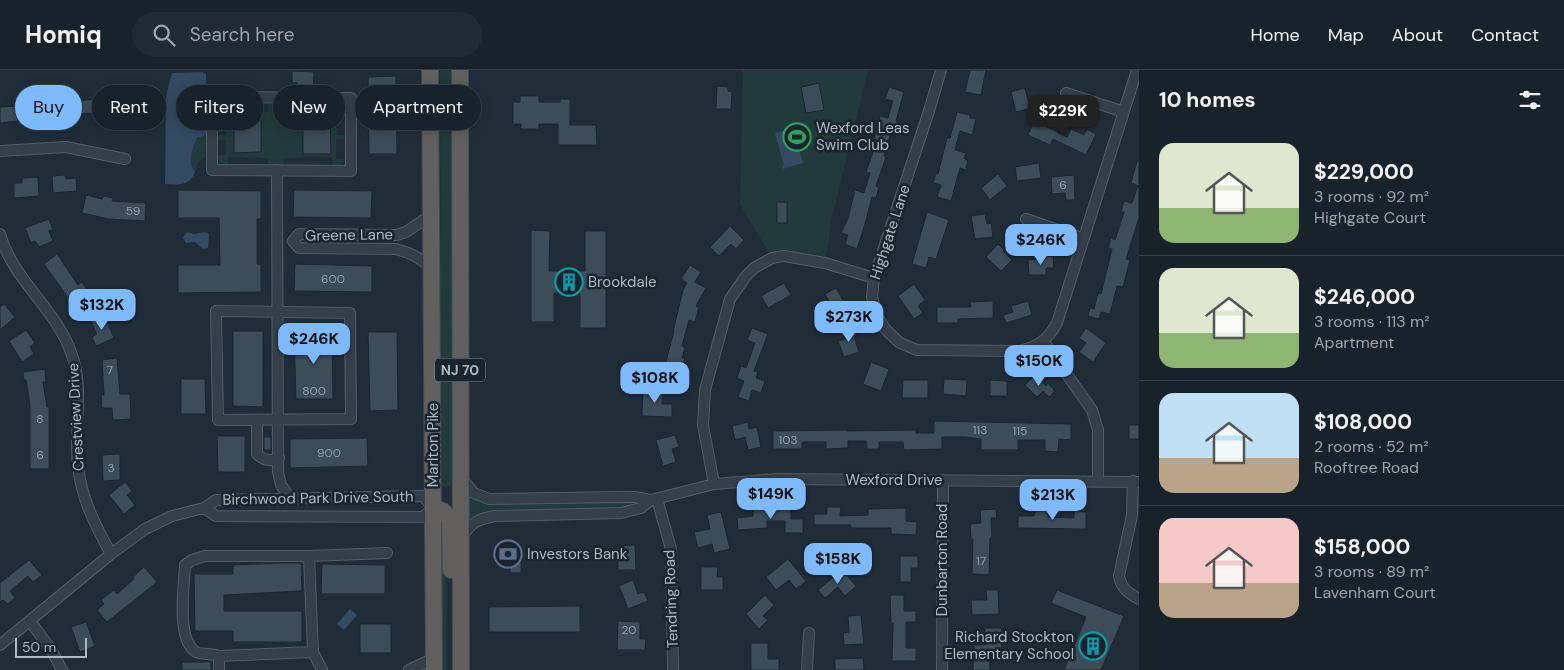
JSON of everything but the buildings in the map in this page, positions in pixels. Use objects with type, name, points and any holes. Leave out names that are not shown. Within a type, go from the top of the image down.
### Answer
[{"type":"highway","name":"Marlton Pike","points":[[430,70],[434,664]]},
{"type":"highway","name":"Marlton Pike","points":[[460,70],[461,670]]},
{"type":"highway","points":[[433,508],[443,510],[450,518],[452,670]]},
{"type":"street","name":"Highgate Lane","points":[[941,70],[874,278],[872,298],[877,316],[886,330],[900,343],[917,350],[1019,351],[1031,349],[1044,342]]},
{"type":"street","points":[[1098,481],[1098,430],[1092,410],[1044,342],[1052,334],[1057,323],[1137,70]]},
{"type":"street","points":[[1066,93],[1124,112]]},
{"type":"street","points":[[212,97],[351,98],[351,171],[277,170],[212,170],[212,97]]},
{"type":"street","points":[[0,151],[66,147],[125,158]]},
{"type":"street","points":[[277,170],[279,479],[290,498]]},
{"type":"street","name":"Greene Lane","points":[[277,241],[293,241],[299,234],[397,235],[411,229],[431,214]]},
{"type":"street","points":[[1026,219],[1084,239]]},
{"type":"street","name":"Crestview Drive","points":[[0,234],[13,266],[50,313],[65,336],[73,356],[77,393],[78,464],[83,496],[93,521],[111,554]]},
{"type":"street","name":"Greene Lane","points":[[293,241],[299,248],[396,249],[410,252],[432,268]]},
{"type":"street","points":[[714,484],[703,425],[705,390],[730,299],[746,276],[754,268],[772,258],[784,256],[825,263],[874,278]]},
{"type":"street","points":[[216,311],[350,313],[351,419],[278,420],[218,420],[216,311]]},
{"type":"street","points":[[257,420],[257,454],[264,460],[269,461],[279,458]]},
{"type":"street","name":"Wexford Drive","points":[[461,478],[474,493],[489,500],[635,497],[654,500]]},
{"type":"street","name":"Wexford Drive","points":[[462,539],[467,529],[474,522],[483,518],[494,516],[621,514],[640,508],[654,500],[714,484],[776,480],[1136,482]]},
{"type":"street","name":"Dunbarton Road","points":[[942,670],[943,481]]},
{"type":"street","points":[[1136,482],[1132,514],[1119,576],[1122,586],[1139,598]]},
{"type":"street","name":"Birchwood Park Drive South","points":[[0,645],[111,554],[146,529],[172,516],[204,508],[216,500],[423,496],[433,508],[423,517],[413,517],[216,516],[204,508]]},
{"type":"street","name":"Tendring Road","points":[[654,500],[671,550],[673,670]]},
{"type":"street","points":[[313,652],[219,656],[197,652],[187,642],[183,624],[185,565],[192,560],[205,556],[309,556],[387,553]]},
{"type":"street","points":[[309,556],[313,652],[322,670]]},
{"type":"street","points":[[30,621],[52,651],[62,670]]},
{"type":"street","points":[[807,670],[809,633]]},
{"type":"street","points":[[219,656],[219,670]]},
{"type":"street","points":[[409,670],[434,664]]},
{"type":"green space","points":[[440,70],[450,70],[451,85],[440,85]]},
{"type":"green space","name":"Wexford Leas Swim Club","points":[[743,70],[868,70],[832,217],[825,263],[772,258],[740,204]]},
{"type":"green space","points":[[268,104],[273,104],[273,130],[337,130],[337,135],[344,135],[345,139],[336,139],[336,159],[345,159],[345,161],[339,165],[333,165],[332,157],[284,158],[283,166],[268,165],[268,158],[229,157],[228,165],[222,164],[218,159],[218,155],[226,155],[226,140],[218,140],[218,135],[226,135],[226,130],[263,130],[263,112],[268,112]]},
{"type":"green space","points":[[440,130],[451,130],[452,477],[450,486],[446,488],[442,485]]},
{"type":"green space","points":[[206,135],[205,156],[197,164],[195,172],[191,164],[192,150],[197,137]]},
{"type":"green space","points":[[468,487],[482,497],[651,500],[641,508],[495,516],[467,529]]},
{"type":"green space","points":[[442,517],[446,524],[447,670],[442,670]]},
{"type":"water","points":[[202,72],[206,74],[206,85],[176,85],[176,130],[206,130],[206,135],[197,138],[192,151],[191,164],[195,172],[193,177],[183,184],[165,184],[166,96],[172,73]]},
{"type":"water","points":[[807,124],[811,138],[797,142],[803,163],[783,169],[782,166],[784,165],[775,133]]},
{"type":"water","points":[[188,232],[194,234],[205,232],[209,234],[208,248],[203,249],[195,242],[186,243],[183,238]]},
{"type":"water","points":[[350,609],[357,615],[344,630],[337,624]]},
{"type":"place","name":"Wexford Leas Swim Club","points":[[797,137]]},
{"type":"place","name":"Brookdale","points":[[569,282]]},
{"type":"place","name":"Investors Bank","points":[[508,554]]},
{"type":"place","name":"Richard Stockton Elementary School","points":[[1093,646]]}]
